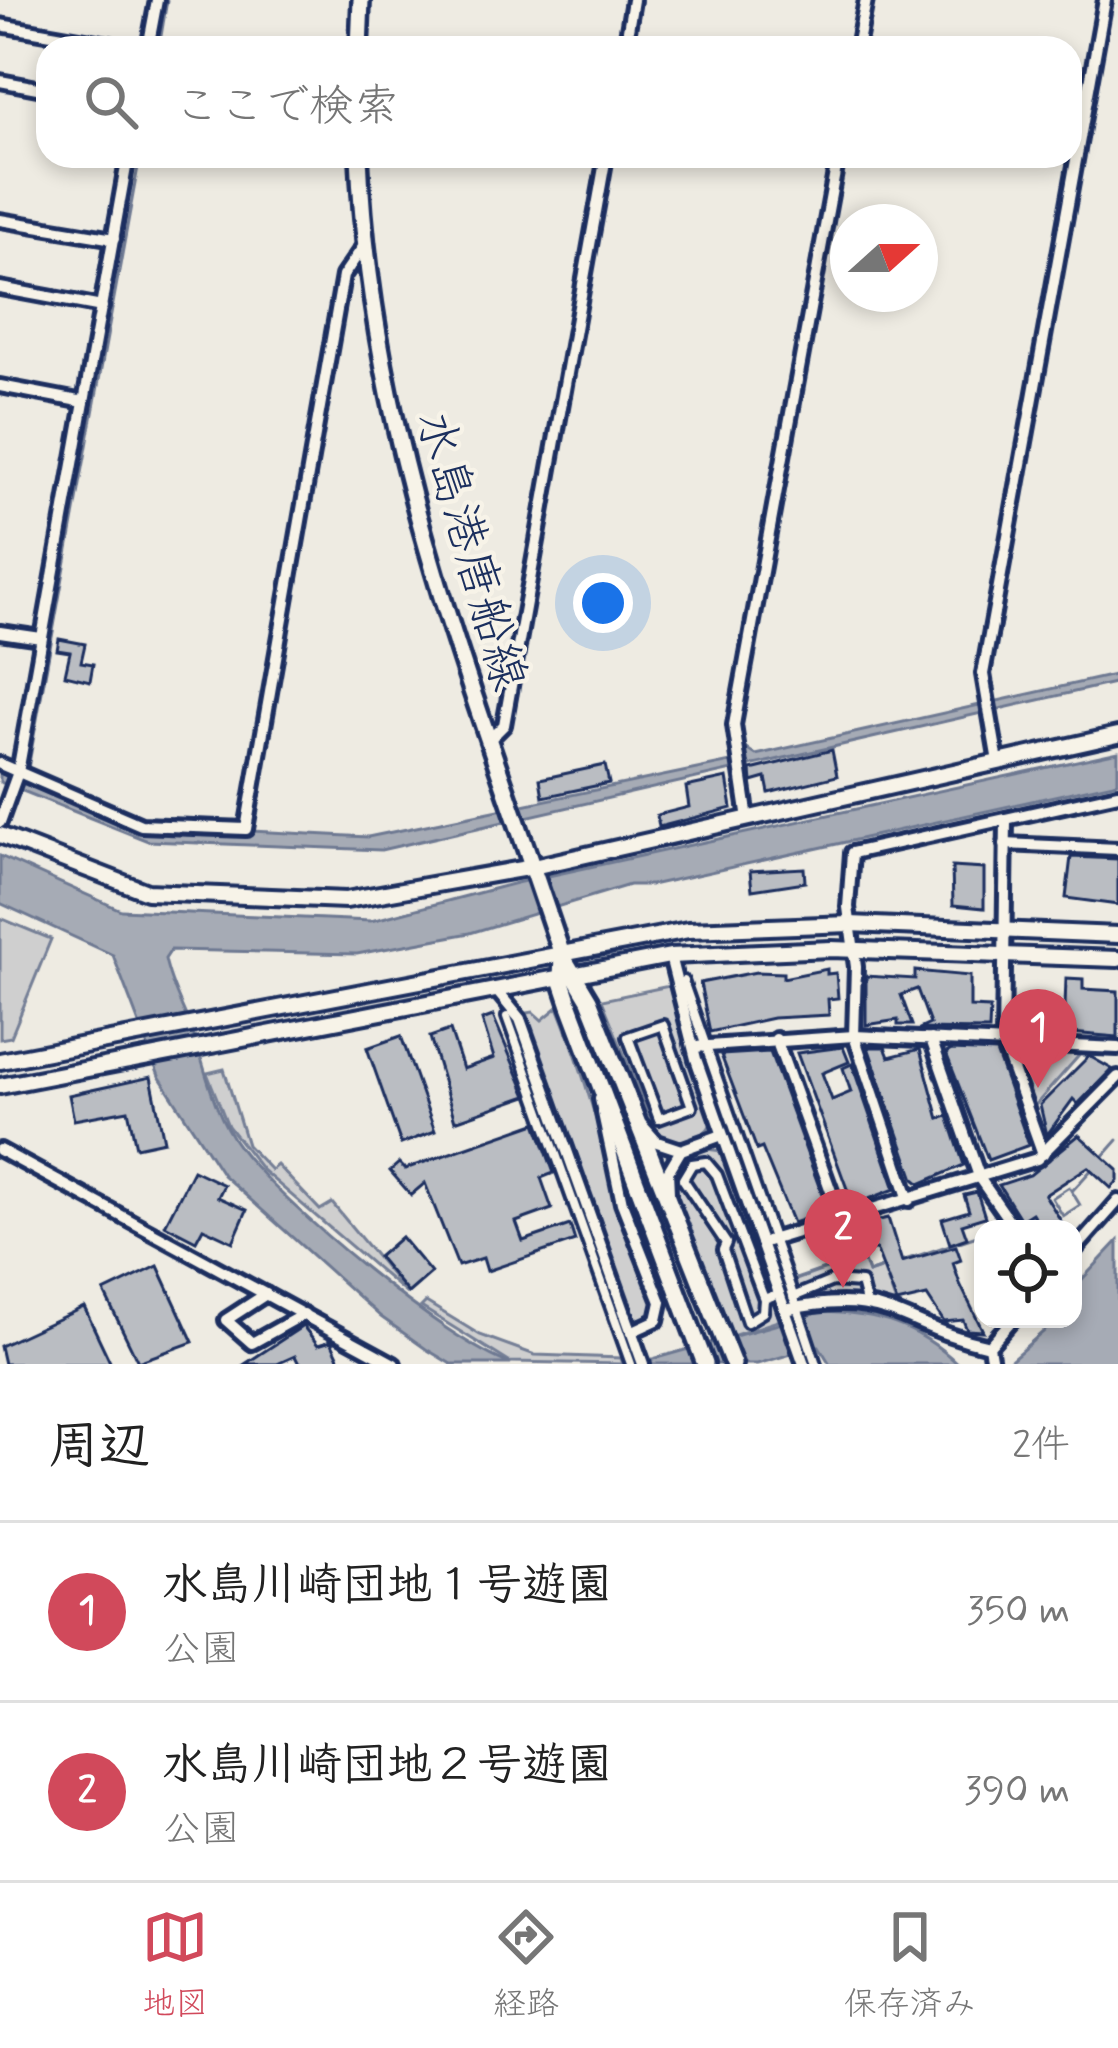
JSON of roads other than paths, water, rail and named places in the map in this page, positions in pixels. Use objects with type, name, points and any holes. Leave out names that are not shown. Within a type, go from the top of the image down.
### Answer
[{"type":"main road","points":[[360,36],[361,0]]},
{"type":"main road","name":"水島港唐船線","points":[[360,168],[364,244],[401,462],[428,563],[562,955],[579,975],[733,1364]]},
{"type":"main road","name":"水島港唐船線","points":[[562,955],[560,979],[598,1089],[705,1364]]},
{"type":"street","points":[[150,36],[157,0]]},
{"type":"street","points":[[627,36],[633,0]]},
{"type":"street","points":[[859,36],[866,0]]},
{"type":"street","points":[[1082,127],[1105,0]]},
{"type":"street","points":[[0,25],[64,36]]},
{"type":"street","points":[[0,81],[36,88]]},
{"type":"street","points":[[0,822],[20,777],[126,168]]},
{"type":"street","points":[[489,740],[504,725],[604,168]]},
{"type":"street","points":[[748,819],[734,725],[836,168]]},
{"type":"street","points":[[998,762],[983,674],[1075,168]]},
{"type":"street","points":[[0,220],[115,239]]},
{"type":"street","points":[[0,764],[20,777],[141,825],[246,829],[344,276],[364,244]]},
{"type":"street","points":[[0,288],[102,308]]},
{"type":"street","points":[[0,386],[84,402]]},
{"type":"street","points":[[0,632],[41,638]]},
{"type":"street","points":[[0,835],[147,892],[346,900],[535,872],[1118,736]]},
{"type":"street","points":[[909,1200],[854,1036],[852,853],[1118,794]]},
{"type":"street","points":[[1006,820],[1003,1042],[1043,1154]]},
{"type":"street","points":[[1005,844],[1118,849]]},
{"type":"street","points":[[0,1061],[688,931],[850,924],[1118,935]]},
{"type":"street","points":[[0,1086],[670,956],[853,950],[1118,959]]},
{"type":"street","points":[[670,956],[675,992],[766,1241]]},
{"type":"street","points":[[683,981],[722,1135],[794,1311],[804,1354],[816,1364]]},
{"type":"street","points":[[497,991],[520,1019],[632,1332],[636,1361]]},
{"type":"street","points":[[507,1017],[636,1361]]},
{"type":"street","points":[[663,1025],[692,1107],[658,1119],[628,1036],[663,1025]]},
{"type":"street","points":[[698,1045],[854,1036],[1118,1048]]},
{"type":"street","points":[[778,1039],[842,1219]]},
{"type":"street","points":[[931,1040],[980,1179],[1009,1220]]},
{"type":"street","points":[[766,1241],[980,1179],[1043,1154],[1118,1077]]},
{"type":"street","points":[[598,1089],[622,1203],[661,1302],[657,1320],[632,1332]]},
{"type":"street","points":[[627,1102],[657,1142],[681,1150],[722,1135]]},
{"type":"street","points":[[0,1150],[394,1364]]},
{"type":"street","points":[[672,1213],[668,1172],[681,1150]]},
{"type":"street","points":[[706,1162],[717,1175],[768,1298],[763,1312],[747,1322],[723,1250],[726,1243],[683,1179],[692,1164],[706,1162]]},
{"type":"street","points":[[1082,1243],[1118,1201]]},
{"type":"street","points":[[794,1311],[846,1279],[861,1283],[866,1302]]},
{"type":"street","points":[[266,1294],[226,1320],[253,1343],[304,1314]]},
{"type":"street","points":[[794,1311],[866,1302],[989,1346]]},
{"type":"street","points":[[989,1346],[1005,1328]]},
{"type":"street","points":[[989,1346],[992,1364]]},
{"type":"waterway","points":[[161,36],[167,0]]},
{"type":"waterway","points":[[27,774],[138,168]]},
{"type":"waterway","points":[[1103,1157],[1118,1140]]},
{"type":"waterway","points":[[1072,1191],[1093,1168]]},
{"type":"waterway","points":[[1069,1187],[1080,1205],[1063,1216],[1052,1198],[1069,1187]]},
{"type":"waterway","points":[[1024,1220],[1032,1215]]},
{"type":"waterway","points":[[899,1262],[974,1237]]},
{"type":"waterway","points":[[793,1280],[862,1256],[868,1273],[885,1267]]},
{"type":"place","name":"水島川崎団地１号遊園","points":[[1038,1088]]},
{"type":"place","name":"水島川崎団地２号遊園","points":[[843,1288]]}]
